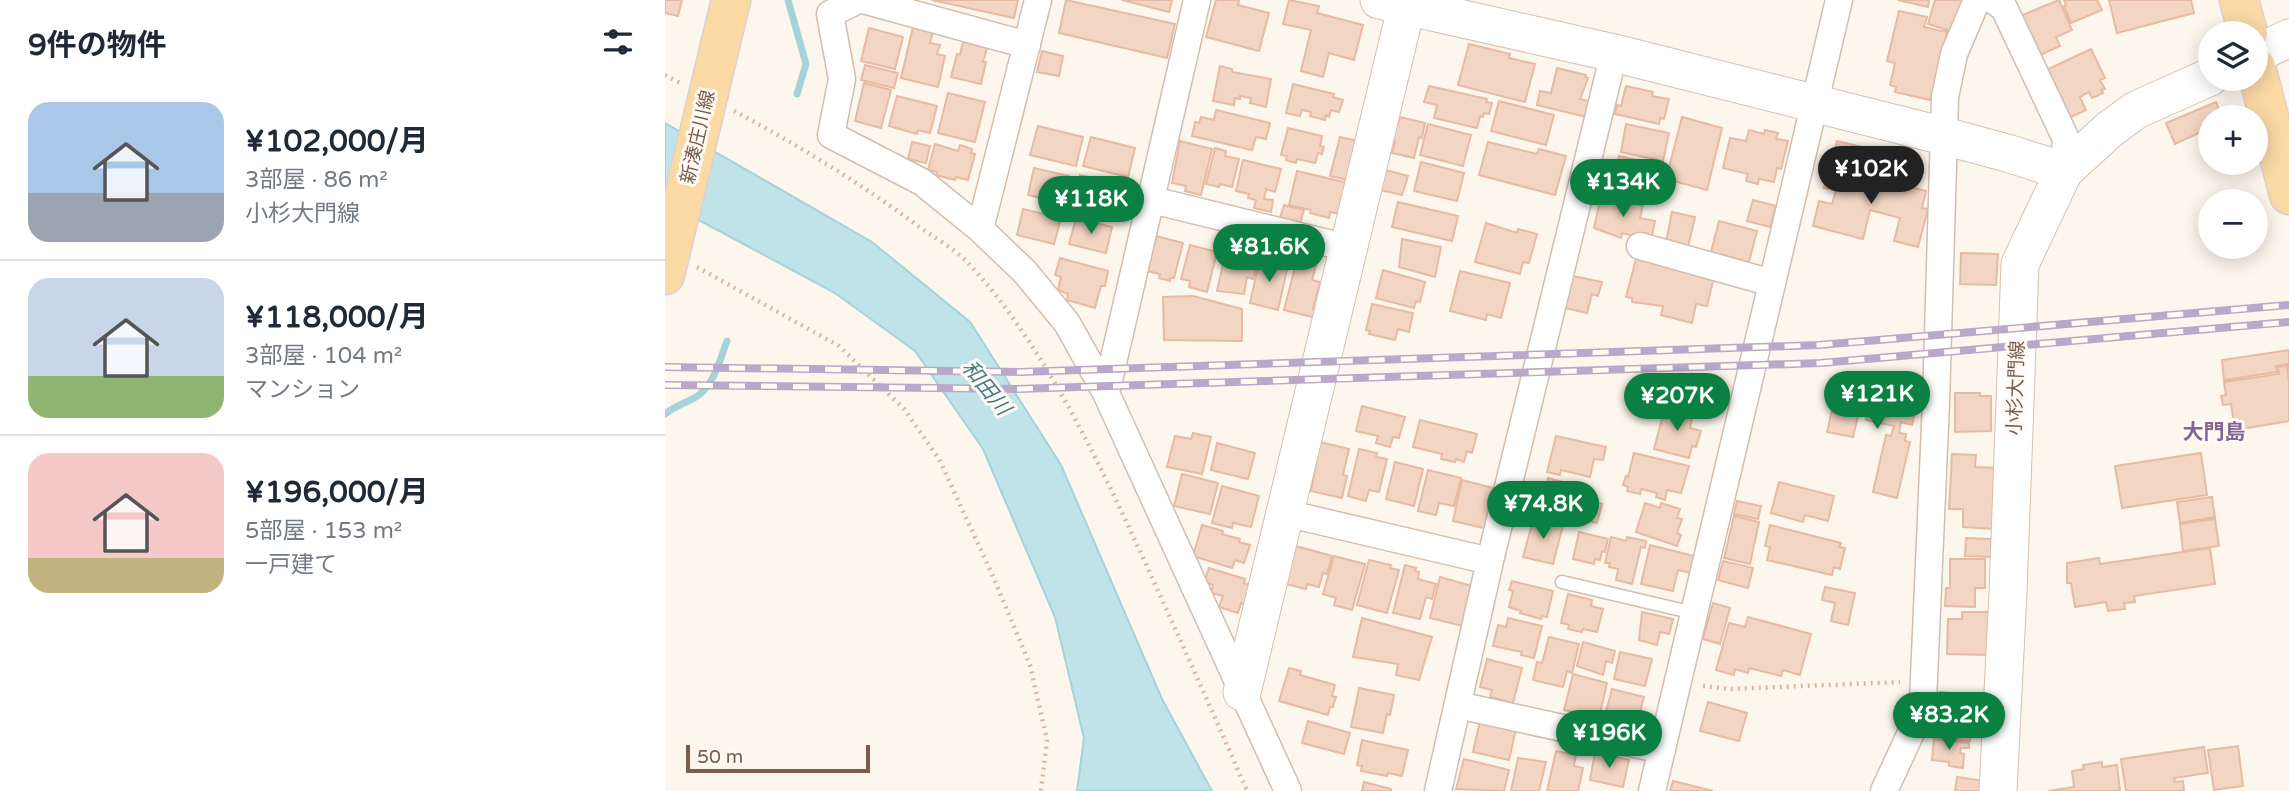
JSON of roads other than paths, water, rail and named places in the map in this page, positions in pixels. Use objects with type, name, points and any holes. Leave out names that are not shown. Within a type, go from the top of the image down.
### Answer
[{"type":"main road","name":"新湊庄川線","points":[[670,259],[731,0]]},
{"type":"main road","points":[[2239,0],[2245,21]]},
{"type":"main road","points":[[2262,91],[2289,195]]},
{"type":"street","points":[[1027,45],[861,0],[830,14],[842,79],[831,135],[922,182],[980,229],[1025,272],[1067,323],[1106,393],[1287,791]]},
{"type":"street","points":[[980,229],[1038,0]]},
{"type":"street","points":[[1106,393],[1197,0]]},
{"type":"street","points":[[1652,791],[1839,0]]},
{"type":"street","points":[[1884,791],[1923,701],[1923,651],[1936,402],[1945,97],[1954,54],[1977,0]]},
{"type":"street","points":[[1242,692],[1348,248],[1398,2],[1944,136],[2064,171],[2066,139],[2004,8],[1993,0]]},
{"type":"street","points":[[2268,48],[2289,38]]},
{"type":"street","points":[[1438,791],[1490,561],[1614,53]]},
{"type":"street","name":"小杉大門線","points":[[1998,791],[2020,264],[2064,171],[2110,129],[2136,110],[2198,82]]},
{"type":"street","points":[[1151,200],[1348,248]]},
{"type":"street","points":[[1640,246],[1772,282]]},
{"type":"street","points":[[1285,513],[1490,561]]},
{"type":"street","points":[[1458,705],[1661,750]]},
{"type":"lane","points":[[1562,582],[1694,613]]},
{"type":"water","name":"和田川","points":[[665,123],[872,242],[970,322],[1061,465],[1162,699],[1212,791],[1077,791],[1084,738],[1055,617],[983,449],[915,351],[835,293],[665,202]]},
{"type":"waterway","points":[[788,0],[806,64],[797,94]]},
{"type":"waterway","points":[[665,414],[705,390],[727,341]]},
{"type":"railway","points":[[665,367],[1020,372],[1819,345],[2289,305]]},
{"type":"railway","points":[[665,385],[1018,389],[1821,363],[2289,322]]},
{"type":"district","name":"大門島","points":[[2214,432]]}]
